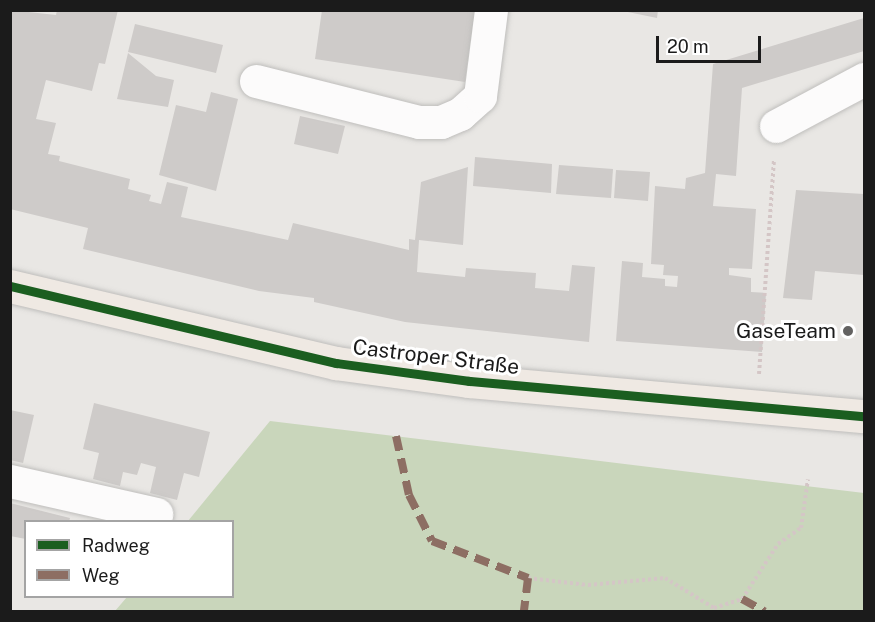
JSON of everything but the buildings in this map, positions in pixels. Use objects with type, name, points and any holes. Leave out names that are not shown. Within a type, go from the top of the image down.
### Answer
[{"type":"main road","name":"Castroper Straße","points":[[10,286],[336,363],[469,381],[864,416]]},
{"type":"lane","points":[[256,81],[419,122],[441,122],[460,114],[480,96],[491,10]]},
{"type":"lane","points":[[776,126],[864,79]]},
{"type":"lane","points":[[10,481],[156,514]]},
{"type":"path","points":[[756,406],[776,126]]},
{"type":"path","points":[[528,578],[588,585],[665,578],[714,608],[742,599],[778,544],[801,528],[808,478]]},
{"type":"green space","points":[[270,421],[864,493],[864,611],[115,611],[126,598],[234,598],[234,520],[189,520]]},
{"type":"marked path","points":[[396,436],[409,495],[432,541],[528,578],[524,612]]},
{"type":"marked path","points":[[742,599],[765,612]]},
{"type":"cycle path","points":[[10,286],[336,363],[469,381],[864,416]]},
{"type":"place","name":"GaseTeam","points":[[848,331]]}]
